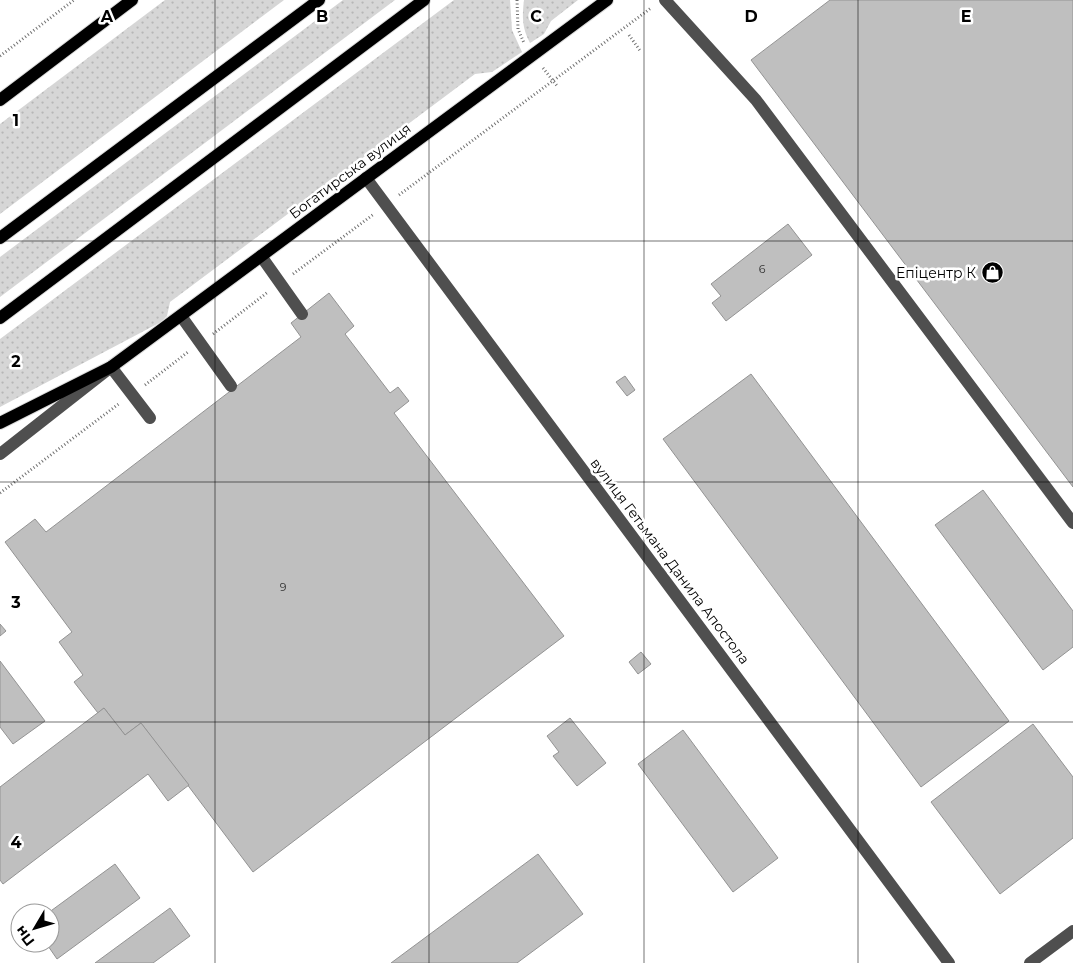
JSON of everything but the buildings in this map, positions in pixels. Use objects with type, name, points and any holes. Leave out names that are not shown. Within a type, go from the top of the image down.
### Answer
[{"type":"main road","points":[[0,100],[132,0]]},
{"type":"main road","points":[[0,238],[319,0]]},
{"type":"main road","points":[[0,318],[424,0]]},
{"type":"main road","name":"Богатирська вулиця","points":[[0,423],[111,367],[607,0]]},
{"type":"street","points":[[659,3],[756,100],[1073,523]]},
{"type":"street","name":"вулиця Гетьмана Данила Апостола","points":[[366,178],[949,963]]},
{"type":"street","points":[[261,256],[302,314]]},
{"type":"street","points":[[181,316],[231,386]]},
{"type":"street","points":[[111,367],[150,418]]},
{"type":"street","name":"Богатирська вулиця","points":[[0,454],[111,367]]},
{"type":"street","points":[[1030,963],[1073,931]]},
{"type":"path","points":[[0,56],[74,0]]},
{"type":"path","points":[[0,493],[659,3]]},
{"type":"path","points":[[629,35],[641,52]]},
{"type":"shaded area","points":[[165,0],[284,0],[0,214],[0,124]]},
{"type":"shaded area","points":[[343,0],[395,0],[0,297],[0,257]]},
{"type":"shaded area","points":[[454,0],[510,0],[512,30],[522,52],[492,72],[475,74],[170,302],[167,316],[161,322],[0,407],[0,339]]},
{"type":"shaded area","points":[[524,0],[578,0],[551,21],[544,34],[530,43],[523,22]]},
{"type":"place","name":"Епіцентр К","points":[[992,273]]}]
